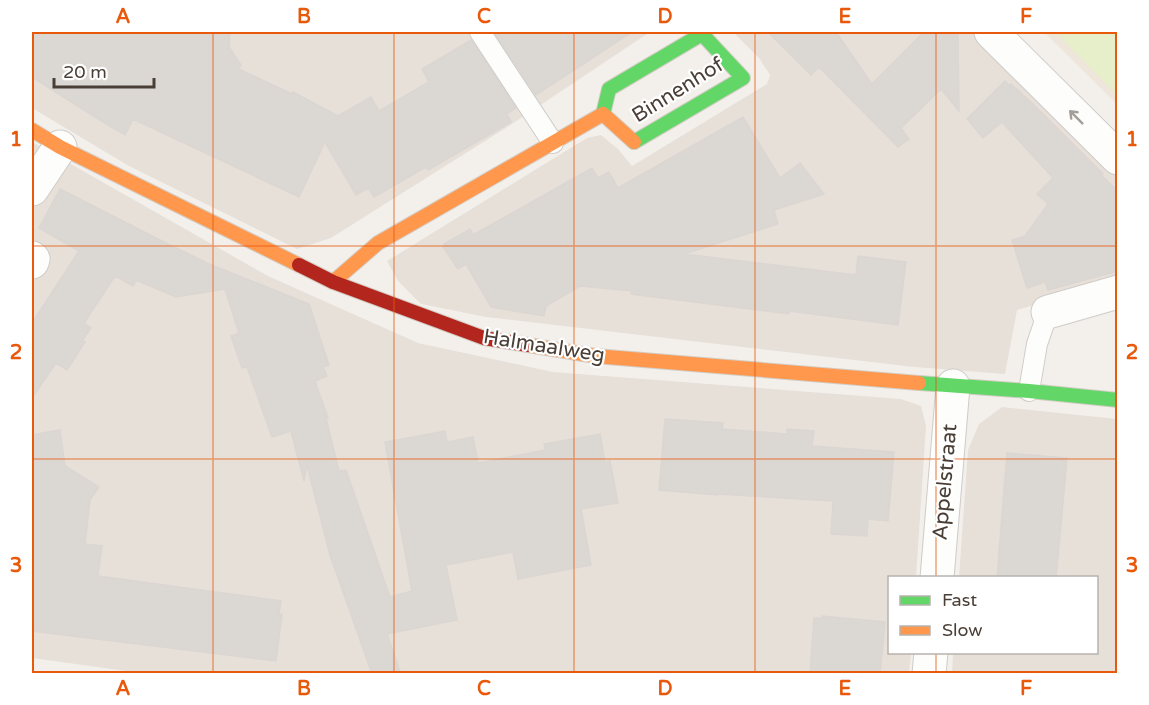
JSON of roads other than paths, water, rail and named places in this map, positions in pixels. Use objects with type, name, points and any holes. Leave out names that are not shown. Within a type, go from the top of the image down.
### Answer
[{"type":"street","points":[[991,32],[1118,158]]},
{"type":"street","name":"Binnenhof","points":[[333,282],[378,243],[603,114],[609,89],[702,34],[743,78],[634,142],[603,114]]},
{"type":"street","name":"Halmaalweg","points":[[32,130],[60,147],[333,282],[484,338],[595,356],[1118,400]]},
{"type":"street","points":[[32,189],[60,147]]},
{"type":"street","points":[[1048,312],[1118,292]]},
{"type":"street","name":"Appelstraat","points":[[937,576],[953,386]]},
{"type":"street","points":[[929,674],[931,654]]},
{"type":"lane","points":[[480,32],[553,143]]},
{"type":"lane","points":[[1029,391],[1037,344],[1048,312]]}]
